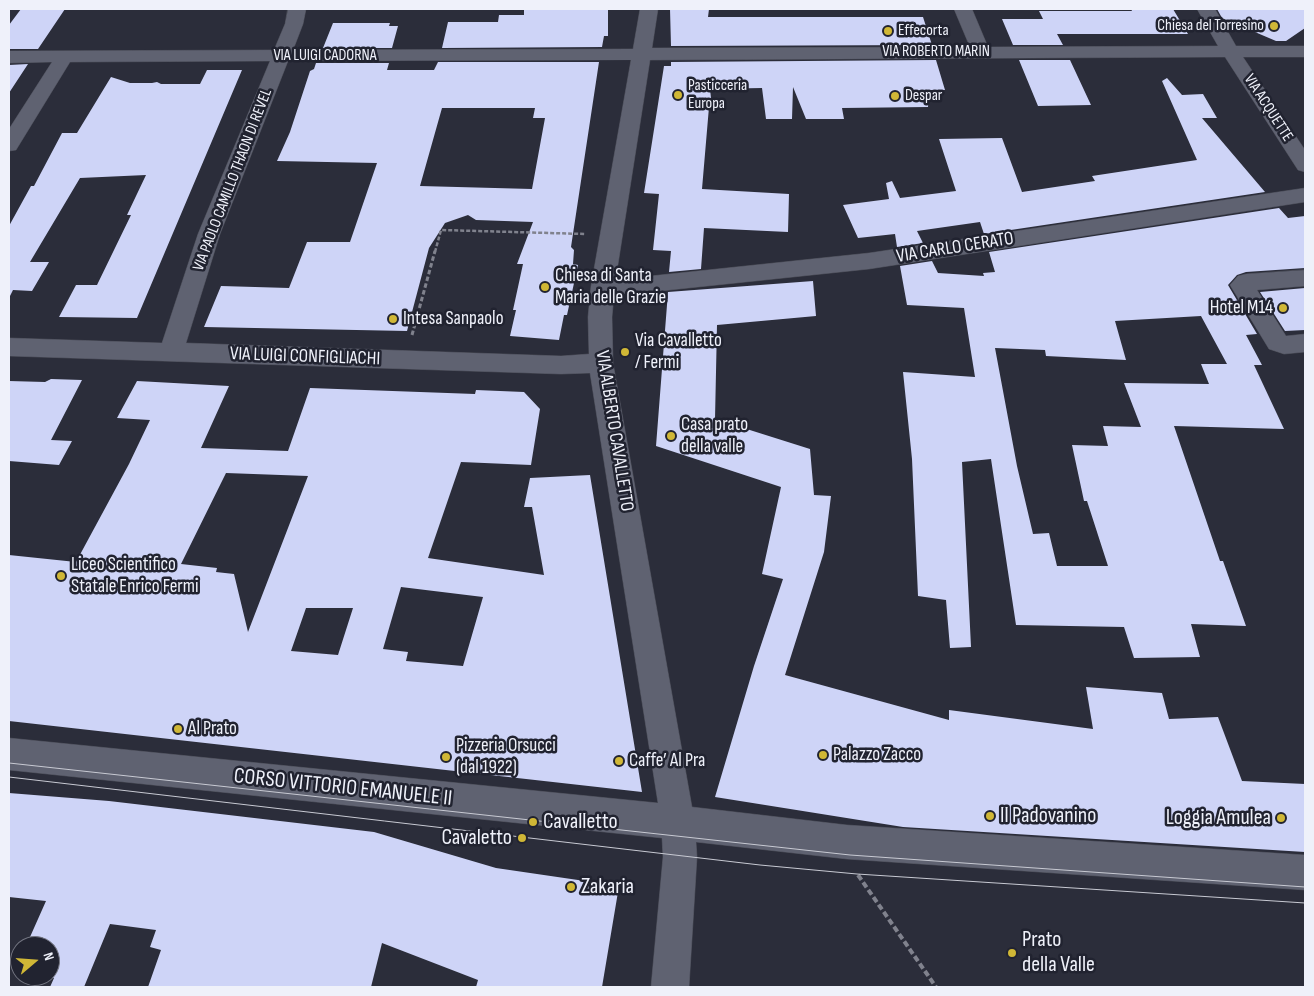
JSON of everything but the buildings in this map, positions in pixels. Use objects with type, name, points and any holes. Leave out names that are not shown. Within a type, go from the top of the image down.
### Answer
[{"type":"street","name":"VIA PAOLO CAMILLO THAON DI REVEL","points":[[171,353],[209,234],[294,24],[297,9]]},
{"type":"street","name":"VIA ALBERTO CAVALLETTO","points":[[649,9],[603,286],[600,317],[601,363],[678,823]]},
{"type":"street","points":[[963,9],[982,52]]},
{"type":"street","name":"VIA ACQUETTE","points":[[1206,9],[1230,51],[1305,165]]},
{"type":"street","name":"VIA ROBERTO MARIN","points":[[642,54],[1305,51]]},
{"type":"street","name":"VIA LUIGI CADORNA","points":[[9,57],[642,54]]},
{"type":"street","points":[[9,145],[65,56]]},
{"type":"street","name":"VIA CARLO CERATO","points":[[603,286],[641,285],[869,261],[1305,195]]},
{"type":"street","points":[[1305,278],[1246,282],[1242,285],[1278,342],[1284,345],[1305,343]]},
{"type":"street","name":"VIA LUIGI CONFIGLIACHI","points":[[9,347],[561,365],[601,363]]},
{"type":"street","name":"CORSO VITTORIO EMANUELE II","points":[[9,754],[678,823]]},
{"type":"street","points":[[670,987],[680,866],[678,823],[847,842],[1305,873]]},
{"type":"path","points":[[405,360],[441,230],[611,234]]},
{"type":"path","points":[[847,842],[857,874],[936,987]]},
{"type":"tram line","points":[[9,763],[850,855],[1305,887]]},
{"type":"tram line","points":[[9,777],[760,865],[857,874],[1305,903]]},
{"type":"place","name":"Chiesa del Torresino","points":[[1274,26]]},
{"type":"place","name":"Effecorta","points":[[888,31]]},
{"type":"place","name":"Pasticceria Europa","points":[[678,95]]},
{"type":"place","name":"Despar","points":[[895,96]]},
{"type":"place","name":"Chiesa di Santa Maria delle Grazie","points":[[545,287]]},
{"type":"place","name":"Hotel M14","points":[[1283,308]]},
{"type":"place","name":"Intesa Sanpaolo","points":[[393,319]]},
{"type":"place","name":"Via Cavalletto / Fermi","points":[[625,352]]},
{"type":"place","name":"Casa prato della valle","points":[[671,436]]},
{"type":"place","name":"Liceo Scientifico Statale Enrico Fermi","points":[[61,576]]},
{"type":"place","name":"Al Prato","points":[[178,729]]},
{"type":"place","name":"Palazzo Zacco","points":[[823,755]]},
{"type":"place","name":"Pizzeria Orsucci (dal 1922)","points":[[446,757]]},
{"type":"place","name":"Caffe’ Al Pra","points":[[619,761]]},
{"type":"place","name":"Il Padovanino","points":[[990,816]]},
{"type":"place","name":"Loggia Amulea","points":[[1281,818]]},
{"type":"place","name":"Cavalletto","points":[[533,822]]},
{"type":"place","name":"Cavaletto","points":[[522,838]]},
{"type":"place","name":"Zakaria","points":[[571,887]]},
{"type":"place","name":"Prato della Valle","points":[[1012,953]]}]
